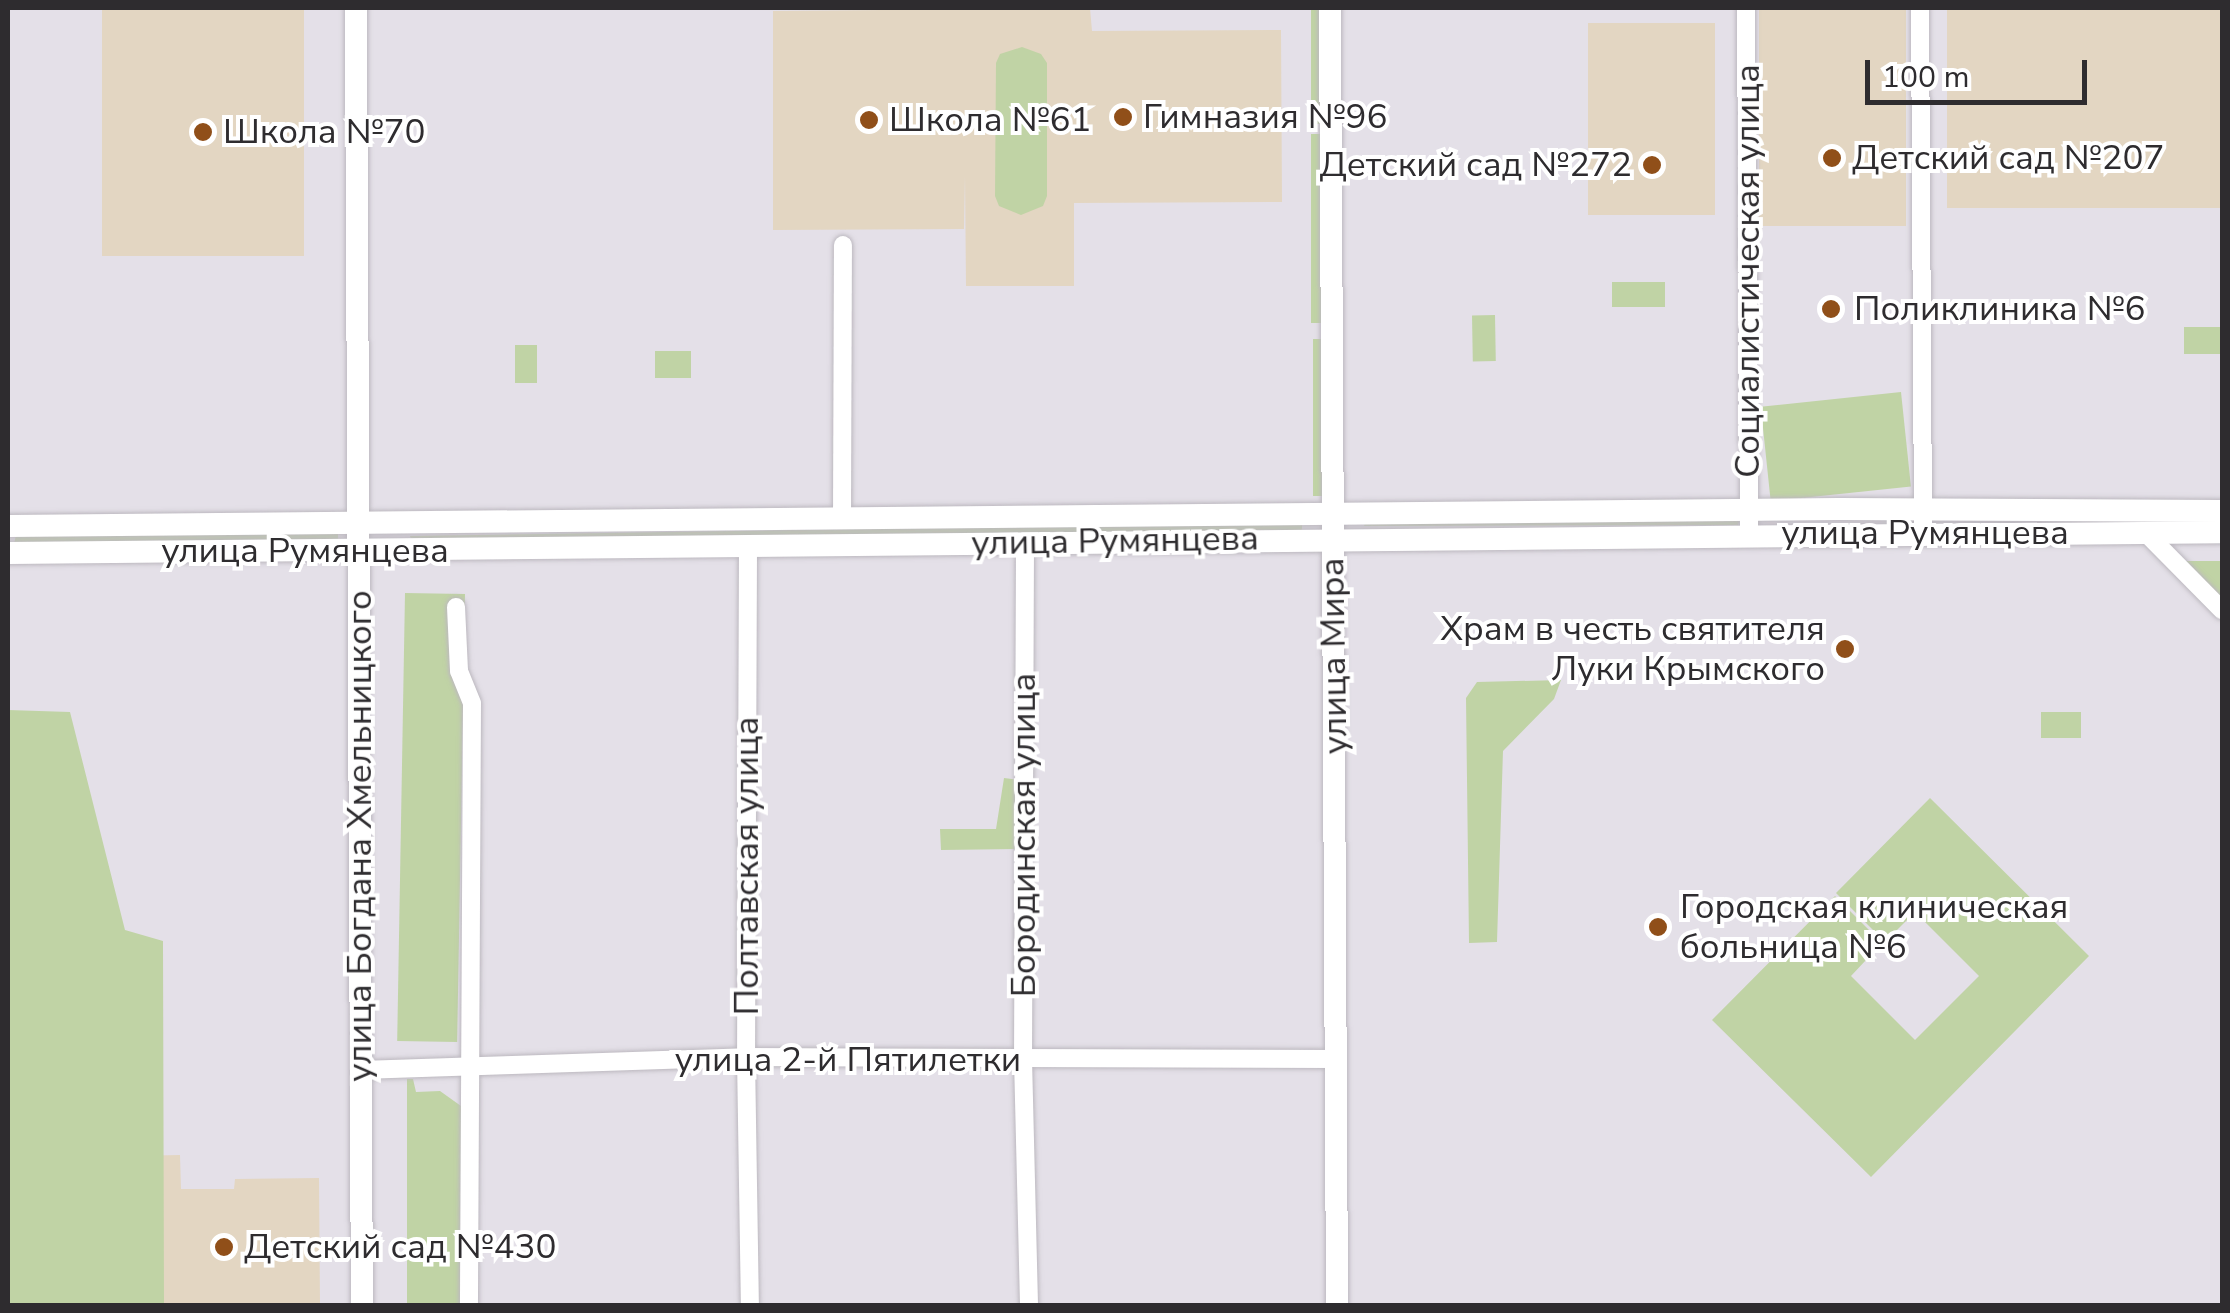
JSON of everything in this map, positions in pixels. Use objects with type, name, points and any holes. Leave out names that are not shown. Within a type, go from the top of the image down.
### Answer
[{"type":"main road","name":"улица Богдана Хмельницкого","points":[[356,8],[362,1306]]},
{"type":"main road","name":"улица Мира","points":[[1330,8],[1337,1306]]},
{"type":"main road","name":"улица Румянцева","points":[[8,526],[1332,513],[1750,522],[1923,521],[2222,511]]},
{"type":"main road","name":"улица Румянцева","points":[[1923,521],[2222,532]]},
{"type":"main road","name":"улица Румянцева","points":[[8,553],[1025,544],[1750,522]]},
{"type":"street","name":"Социалистическая улица","points":[[1746,8],[1750,522]]},
{"type":"street","points":[[1920,8],[1923,521]]},
{"type":"street","points":[[842,519],[843,245]]},
{"type":"street","points":[[2145,532],[2222,610]]},
{"type":"street","name":"Бородинская улица","points":[[1025,544],[1023,1059],[1030,1306]]},
{"type":"street","name":"Полтавская улица","points":[[748,547],[746,1057],[750,1306]]},
{"type":"street","points":[[456,608],[458,672],[472,704],[468,1306]]},
{"type":"street","name":"улица 2-й Пятилетки","points":[[361,1070],[746,1057],[1336,1059]]},
{"type":"shaded area","name":"Школа №70","points":[[102,8],[304,8],[304,256],[102,256]]},
{"type":"shaded area","name":"Гимназия №96","points":[[1090,8],[1092,31],[1281,30],[1282,202],[1074,203],[1074,286],[966,286],[965,176],[964,229],[773,230],[773,11]]},
{"type":"shaded area","points":[[1759,8],[1906,8],[1906,226],[1759,226]]},
{"type":"shaded area","points":[[1947,8],[2222,8],[2222,208],[1947,208]]},
{"type":"shaded area","name":"Детский сад №272","points":[[1588,23],[1715,23],[1715,215],[1588,215]]},
{"type":"shaded area","name":"Детский сад №430","points":[[180,1155],[181,1189],[234,1189],[235,1179],[319,1178],[320,1305],[129,1305],[129,1156]]},
{"type":"green space","points":[[1311,8],[1323,8],[1323,124],[1311,124]]},
{"type":"green space","points":[[1022,47],[1041,54],[1047,63],[1047,196],[1043,206],[1021,215],[999,206],[995,196],[996,63],[1000,54]]},
{"type":"green space","points":[[1311,134],[1323,134],[1323,323],[1311,323]]},
{"type":"green space","points":[[1612,282],[1665,282],[1665,307],[1612,307]]},
{"type":"green space","points":[[1472,315],[1495,315],[1496,361],[1473,361]]},
{"type":"green space","points":[[2184,327],[2222,327],[2222,354],[2184,354]]},
{"type":"green space","points":[[1313,339],[1325,339],[1325,496],[1313,496]]},
{"type":"green space","points":[[515,345],[537,345],[537,383],[515,383]]},
{"type":"green space","points":[[655,351],[691,351],[691,378],[655,378]]},
{"type":"green space","points":[[1901,392],[1911,486],[1771,501],[1761,407]]},
{"type":"green space","points":[[1740,519],[1738,525],[1364,526],[1366,521]]},
{"type":"green space","points":[[1302,522],[1302,530],[411,539],[410,536]]},
{"type":"green space","points":[[338,534],[338,540],[14,544],[16,535]]},
{"type":"green space","points":[[2180,561],[2222,561],[2222,604]]},
{"type":"green space","points":[[405,593],[465,594],[457,1042],[397,1041]]},
{"type":"green space","points":[[1561,680],[1554,699],[1503,751],[1497,942],[1469,943],[1466,698],[1477,682]]},
{"type":"green space","points":[[8,710],[70,712],[125,930],[163,941],[164,1305],[8,1305]]},
{"type":"green space","points":[[2041,712],[2081,712],[2081,738],[2041,738]]},
{"type":"green space","points":[[1004,778],[1019,780],[1017,849],[941,850],[940,829],[996,829]]},
{"type":"green space","points":[[1930,798],[2089,956],[1871,1177],[1712,1020],[1835,896],[1882,943],[1851,976],[1915,1040],[1979,976],[1915,912],[1885,942],[1836,893]]},
{"type":"green space","points":[[407,1079],[413,1079],[416,1092],[440,1091],[461,1106],[460,1305],[407,1305]]},
{"type":"place","name":"Гимназия №96","points":[[1123,117]]},
{"type":"place","name":"Школа №61","points":[[869,120]]},
{"type":"place","name":"Школа №70","points":[[203,132]]},
{"type":"place","name":"Детский сад №207","points":[[1832,158]]},
{"type":"place","name":"Детский сад №272","points":[[1652,165]]},
{"type":"place","name":"Поликлиника №6","points":[[1831,309]]},
{"type":"place","name":"Храм в честь святителя Луки Крымского","points":[[1845,649]]},
{"type":"place","name":"Городская клиническая больница №6","points":[[1658,927]]},
{"type":"place","name":"Детский сад №430","points":[[224,1247]]}]
